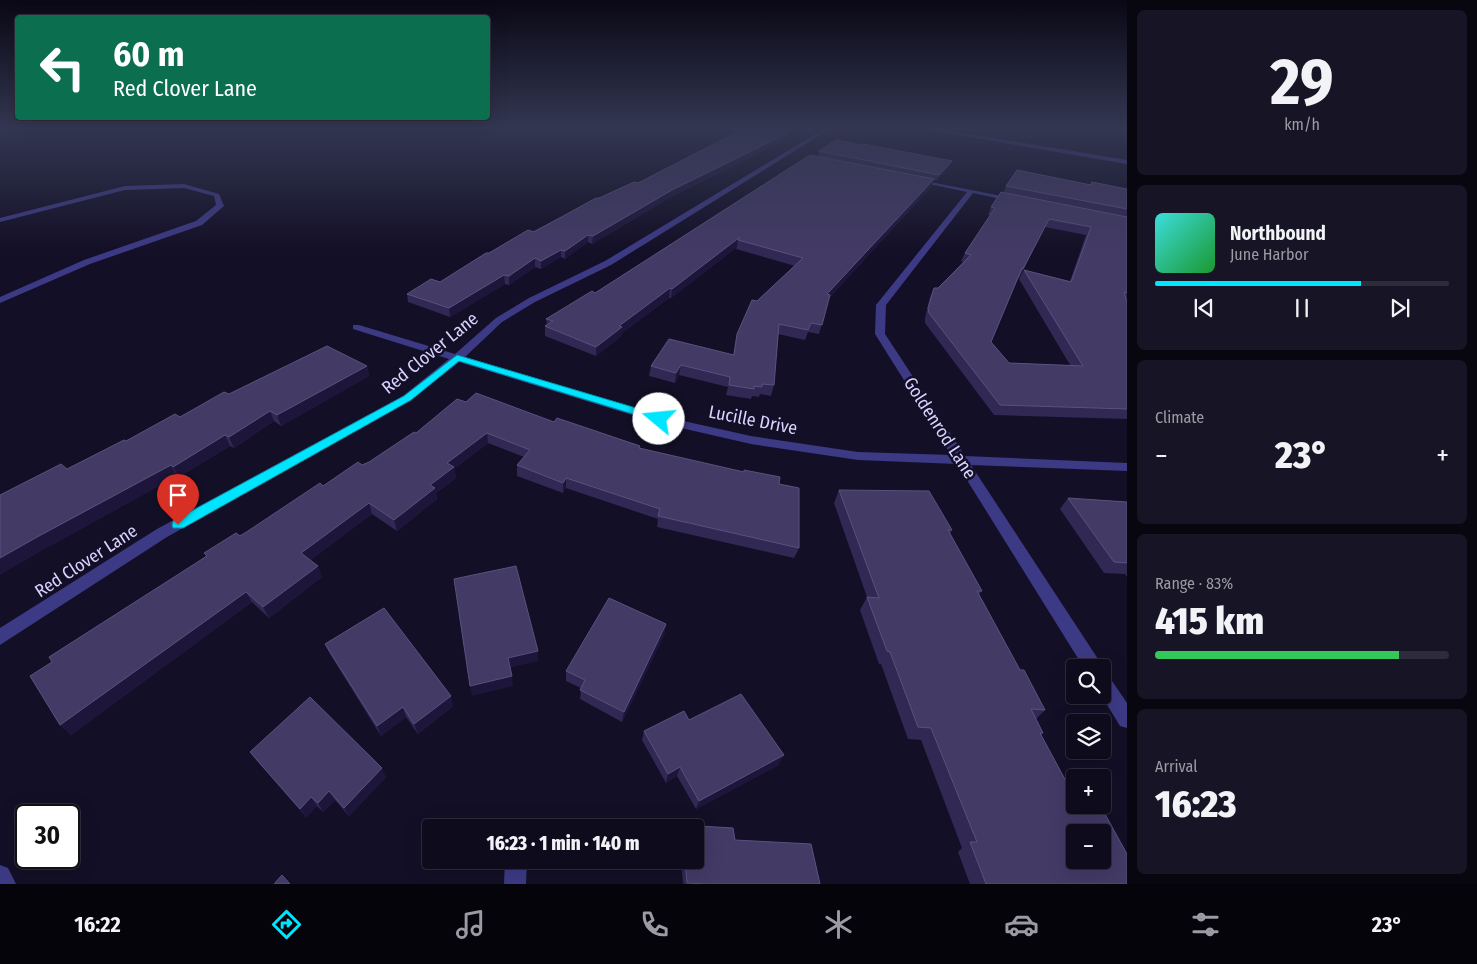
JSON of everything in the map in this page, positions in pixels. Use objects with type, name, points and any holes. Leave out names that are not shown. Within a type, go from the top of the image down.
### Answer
[{"type":"street","name":"Red Clover Lane","points":[[0,637],[162,534],[407,398],[457,358],[499,320],[532,300],[608,263],[769,168]]},
{"type":"street","points":[[913,180],[1020,201]]},
{"type":"street","points":[[0,220],[125,188],[184,186],[217,195],[220,206],[199,223],[87,262],[0,300]]},
{"type":"street","name":"Goldenrod Lane","points":[[971,191],[881,305],[880,334],[1088,659]]},
{"type":"street","name":"Lucille Drive","points":[[356,327],[659,419],[751,440],[858,456],[1127,468]]},
{"type":"street","points":[[1111,695],[1127,719]]},
{"type":"street","points":[[515,884],[516,869]]},
{"type":"street","points":[[0,876],[5,884]]},
{"type":"building","points":[[667,168],[716,168],[672,190],[593,236],[588,235],[565,251],[561,250],[541,261],[535,258],[509,276],[504,275],[449,308],[407,294],[431,279],[440,282],[486,253],[528,230],[534,232],[596,198],[634,182],[638,183]]},
{"type":"building","points":[[789,168],[878,168],[934,179],[827,294],[830,295],[822,325],[811,323],[808,330],[779,324],[774,385],[762,384],[762,387],[754,386],[754,389],[729,385],[730,377],[681,365],[676,373],[651,366],[669,339],[734,355],[737,334],[752,300],[757,301],[803,258],[738,240],[740,237],[672,289],[670,288],[619,326],[622,327],[596,347],[545,326],[553,321],[546,319],[592,291],[595,293]]},
{"type":"building","points":[[905,168],[945,168],[939,175]]},
{"type":"building","points":[[1017,170],[1091,185],[1092,182],[1127,189],[1127,209],[1006,186]]},
{"type":"building","points":[[1001,192],[1127,217],[1127,293],[1124,292],[1127,302],[1127,409],[1000,405],[929,313],[928,308],[934,288],[938,288],[971,255],[965,253],[995,208],[991,207]],"holes":[[[1049,219],[1091,227],[1071,282],[1024,270],[1083,366],[1009,363],[991,342],[1022,268]]]},
{"type":"building","points":[[327,346],[367,366],[277,415],[270,411],[229,437],[225,435],[173,467],[171,465],[0,558],[0,495],[61,464],[67,469],[124,440],[126,441],[175,414],[180,417],[224,392],[229,394]]},
{"type":"building","points":[[476,393],[554,422],[557,418],[640,446],[639,448],[744,472],[744,470],[780,477],[779,484],[799,488],[799,548],[658,516],[660,509],[566,478],[563,483],[517,465],[530,450],[487,433],[447,463],[454,467],[430,485],[435,488],[394,520],[369,503],[301,553],[318,566],[263,607],[246,592],[60,725],[30,676],[52,662],[49,657],[207,556],[204,553],[236,533],[240,536],[320,483],[323,486],[358,462],[362,465],[369,462],[414,432],[416,433],[457,399],[466,402]]},
{"type":"building","points":[[839,490],[929,491],[952,530],[948,530],[982,591],[977,591],[1020,670],[1024,670],[1045,710],[1031,709],[1043,733],[1040,733],[1066,781],[1066,814],[1105,814],[1110,824],[1066,824],[1066,869],[1111,869],[1111,825],[1127,854],[1127,884],[986,884],[970,842],[977,842],[931,728],[918,727],[867,597],[879,598]]},
{"type":"building","points":[[1068,498],[1127,502],[1127,563],[1114,562]]},
{"type":"building","points":[[516,566],[538,651],[508,658],[512,676],[470,686],[454,579]]},
{"type":"building","points":[[609,598],[666,624],[624,712],[580,690],[585,680],[566,671]]},
{"type":"building","points":[[384,608],[451,696],[414,724],[403,707],[377,726],[325,644]]},
{"type":"building","points":[[741,694],[784,755],[699,801],[680,767],[668,774],[644,731],[684,711],[689,720]]},
{"type":"building","points":[[310,697],[382,768],[344,808],[329,791],[318,803],[311,797],[300,809],[250,752]]},
{"type":"building","points":[[704,826],[733,828],[735,840],[811,844],[820,884],[706,884],[687,883],[686,869],[704,869]]},
{"type":"building","points":[[282,875],[290,884],[274,884]]},
{"type":"route","points":[[178,525],[407,398],[457,358],[659,419]]}]
